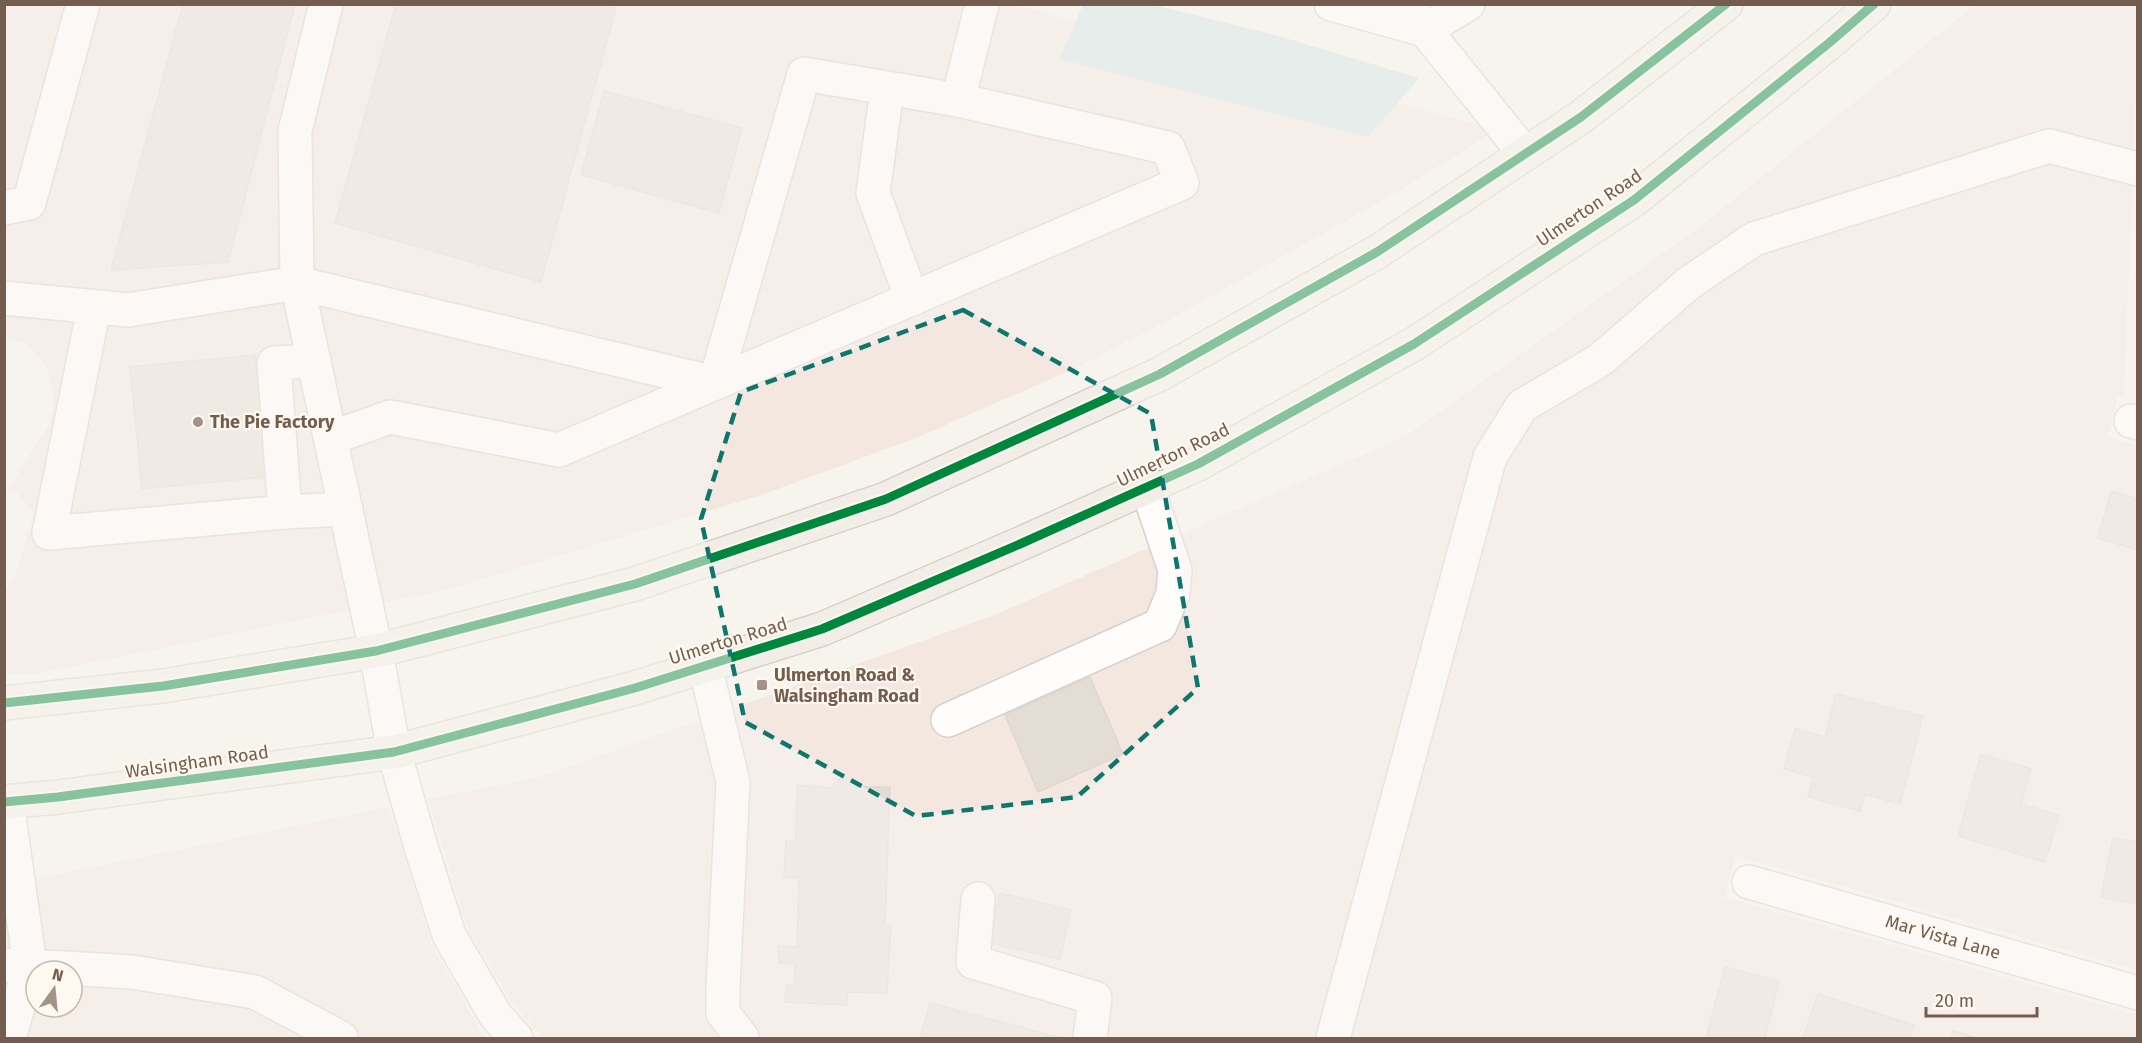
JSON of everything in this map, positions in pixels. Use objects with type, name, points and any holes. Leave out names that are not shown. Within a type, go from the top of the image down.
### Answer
[{"type":"main road","points":[[4,703],[163,686],[376,651],[635,584],[886,499],[1160,374],[1377,252],[1581,117],[1726,4]]},
{"type":"main road","name":"Ulmerton Road","points":[[394,752],[635,688],[822,629],[1198,464],[1414,344],[1624,207],[1829,43],[1874,4]]},
{"type":"main road","name":"Walsingham Road","points":[[6,802],[70,796],[394,752]]},
{"type":"street","points":[[4,208],[29,203],[83,4]]},
{"type":"street","points":[[326,4],[295,132],[297,283],[376,651],[394,752],[449,935],[496,1016],[516,1038]]},
{"type":"street","points":[[958,100],[982,4]]},
{"type":"street","points":[[1331,4],[1417,17],[1468,4]]},
{"type":"street","points":[[1417,17],[1526,154]]},
{"type":"street","points":[[331,438],[390,417],[559,450],[1182,183],[1167,148],[958,100],[804,74],[715,383]]},
{"type":"street","points":[[887,88],[873,193],[912,299]]},
{"type":"street","points":[[1333,1038],[1490,457],[1522,406],[1600,360],[1689,283],[1754,239],[2049,146],[2138,169]]},
{"type":"street","points":[[4,298],[128,310],[297,283],[715,383]]},
{"type":"street","points":[[94,307],[49,532],[346,509]]},
{"type":"street","points":[[285,512],[274,363],[314,361]]},
{"type":"street","points":[[948,720],[1160,625],[1173,594],[1175,570],[1146,487]]},
{"type":"street","points":[[705,666],[733,782],[723,1013],[742,1038]]},
{"type":"street","points":[[6,802],[17,966],[9,1038]]},
{"type":"street","name":"Mar Vista Lane","points":[[1749,882],[2138,993]]},
{"type":"street","points":[[978,899],[973,962],[1095,998],[1090,1038]]},
{"type":"street","points":[[17,966],[132,972],[255,992],[302,1028],[341,1038]]},
{"type":"highlighted area","points":[[963,310],[1151,414],[1198,688],[1077,797],[916,816],[745,722],[701,519],[741,392]]},
{"type":"shaded area","points":[[4,5],[1014,5],[1076,21],[1059,58],[1368,137],[1397,103],[1498,129],[1399,191],[1180,314],[1078,367],[916,438],[761,495],[446,590],[41,673],[5,674],[5,590],[14,580],[34,513],[15,491],[6,493],[50,422],[54,406],[47,369],[38,356],[26,344],[5,336]]},
{"type":"shaded area","points":[[1083,5],[1155,5],[1279,36],[1419,78],[1368,137],[1059,59]]},
{"type":"shaded area","points":[[1975,5],[2137,5],[2124,397],[2118,396],[2107,437],[2137,445],[2137,970],[1736,856],[1724,897],[2137,1015],[2137,1038],[544,1038],[511,1002],[466,925],[428,799],[540,777],[992,616],[1406,436],[1702,225]]},
{"type":"shaded area","points":[[389,807],[431,943],[479,1028],[488,1038],[5,1038],[4,877],[33,879]]},
{"type":"building","points":[[183,4],[295,4],[228,262],[111,270]]},
{"type":"building","points":[[396,4],[617,4],[541,282],[335,223]]},
{"type":"building","points":[[604,91],[742,128],[719,213],[581,175]]},
{"type":"building","name":"The Pie Factory","points":[[255,355],[267,477],[142,489],[130,367]]},
{"type":"building","points":[[2111,491],[2138,499],[2138,550],[2098,538]]},
{"type":"building","points":[[1090,677],[1123,754],[1038,792],[1005,715]]},
{"type":"building","points":[[1836,694],[1923,716],[1900,804],[1865,794],[1860,811],[1808,797],[1813,777],[1784,769],[1795,729],[1825,737]]},
{"type":"building","points":[[1981,754],[2031,769],[2021,804],[2059,815],[2045,862],[1958,836]]},
{"type":"building","points":[[839,779],[851,780],[857,787],[890,787],[885,926],[891,926],[887,993],[848,992],[847,1005],[785,1002],[786,985],[794,985],[795,964],[779,963],[779,946],[797,947],[799,878],[784,877],[786,841],[796,841],[797,785],[832,788]]},
{"type":"building","points":[[2113,838],[2138,842],[2138,904],[2101,897]]},
{"type":"building","points":[[1000,893],[1071,910],[1060,959],[988,943]]},
{"type":"building","points":[[1725,967],[1779,981],[1765,1038],[1706,1038]]},
{"type":"building","points":[[1818,994],[1914,1025],[1910,1038],[1803,1038]]},
{"type":"building","points":[[930,1003],[1061,1038],[920,1038]]},
{"type":"building","points":[[1953,1031],[1977,1038],[1951,1038]]},
{"type":"cycle path","points":[[4,703],[163,686],[376,651],[635,584],[886,499],[1160,374],[1377,252],[1581,117],[1726,4]]},
{"type":"cycle path","points":[[4,802],[58,797],[394,752],[635,688],[822,629],[1198,464],[1414,344],[1634,200],[1874,4]]},
{"type":"place","name":"The Pie Factory","points":[[198,422]]},
{"type":"place","name":"Ulmerton Road & Walsingham Road","points":[[762,685]]}]
